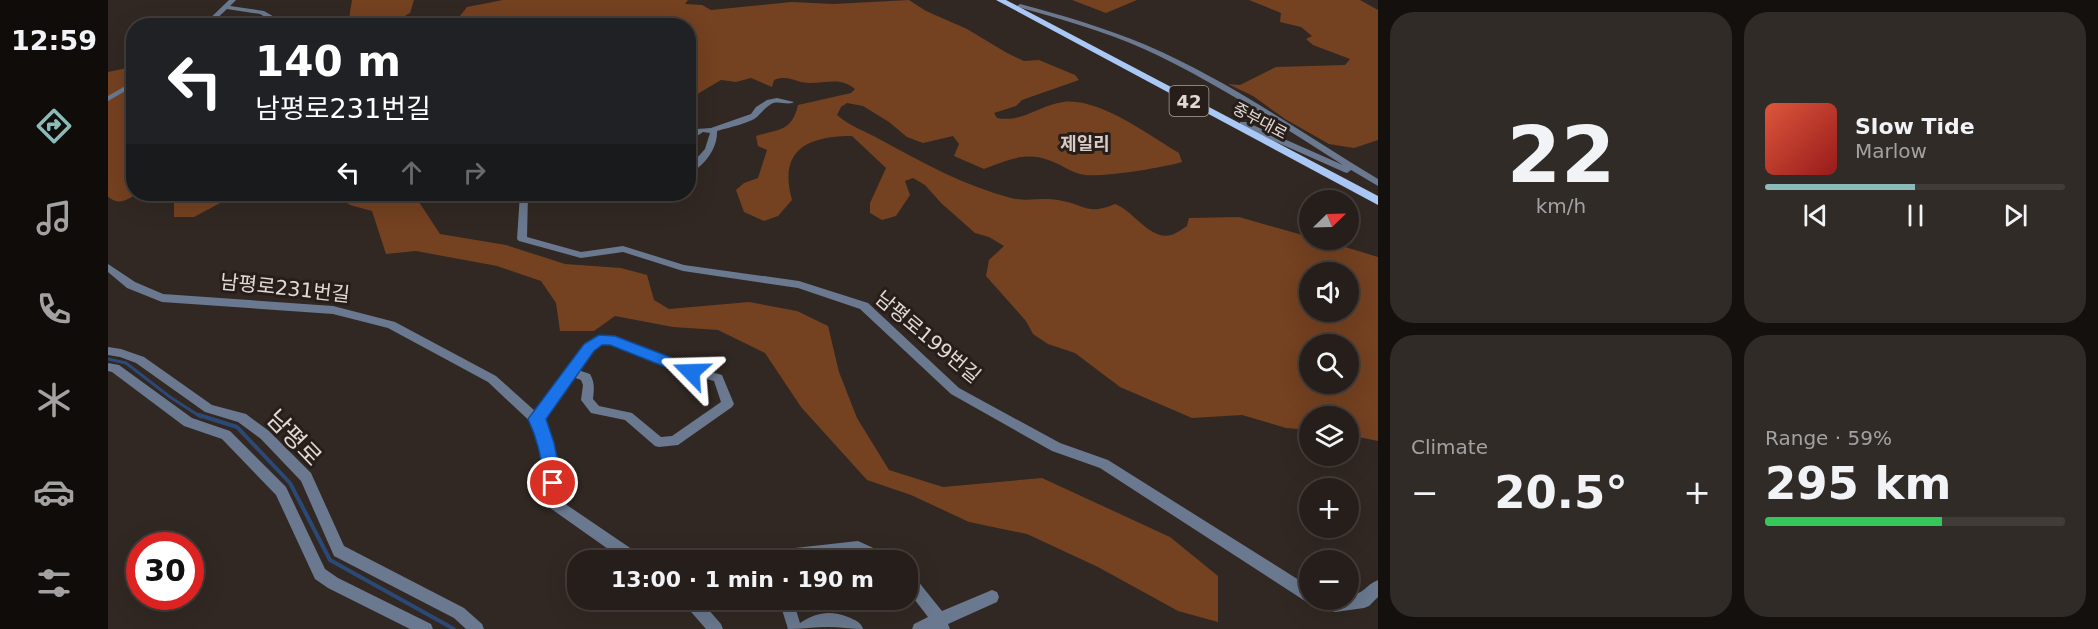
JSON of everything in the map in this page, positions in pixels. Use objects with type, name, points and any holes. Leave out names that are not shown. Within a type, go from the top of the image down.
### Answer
[{"type":"main road","name":"중부대로","points":[[1000,0],[1378,201]]},
{"type":"main road","name":"중부대로","points":[[1008,0],[1378,194]]},
{"type":"street","points":[[214,18],[233,0]]},
{"type":"street","points":[[1020,6],[1095,28],[1145,47],[1191,69],[1374,180]]},
{"type":"street","points":[[226,7],[262,12],[273,18]]},
{"type":"street","points":[[108,99],[126,88]]},
{"type":"street","points":[[696,133],[713,130],[754,116],[759,109],[770,102],[777,100],[790,102]]},
{"type":"street","points":[[1243,124],[1374,180]]},
{"type":"street","points":[[696,165],[711,143],[713,130]]},
{"type":"street","name":"남평로199번길","points":[[524,201],[522,239],[581,255],[623,249],[683,267],[799,285],[864,306],[956,391],[1056,447],[1104,464],[1299,589]]},
{"type":"street","name":"남평로231번길","points":[[108,267],[131,285],[162,298],[333,310],[391,325],[492,379],[541,424],[551,462],[555,504],[621,550]]},
{"type":"street","points":[[536,419],[589,347],[599,340],[610,340],[691,372],[718,378],[728,404],[674,441],[659,441],[628,416],[595,410],[586,400],[589,385],[586,377],[571,372]]},
{"type":"street","name":"남평로","points":[[108,351],[140,360],[208,409],[242,418],[265,435],[306,477],[339,551],[459,613],[477,629]]},
{"type":"street","points":[[108,367],[115,368],[188,422],[226,435],[281,491],[320,574],[333,583],[426,629]]},
{"type":"street","points":[[840,550],[858,548],[862,550]]},
{"type":"street","points":[[1359,602],[1364,601],[1378,587]]},
{"type":"street","points":[[918,593],[941,624]]},
{"type":"street","points":[[919,629],[941,624],[992,597]]},
{"type":"street","points":[[699,610],[716,629]]},
{"type":"street","points":[[789,610],[795,629]]},
{"type":"street","points":[[804,629],[817,621],[830,619],[843,621],[856,629]]},
{"type":"shaded area","points":[[352,0],[414,0],[410,13],[401,18],[349,18]]},
{"type":"shaded area","points":[[503,0],[688,0],[685,4],[702,5],[711,10],[791,2],[834,4],[909,0],[1024,61],[1039,60],[1075,75],[1079,80],[1022,100],[1016,106],[994,113],[997,118],[1006,119],[1023,116],[1063,102],[1092,105],[1124,119],[1179,153],[1182,162],[1133,172],[1085,175],[1075,173],[1042,158],[1025,157],[984,169],[954,156],[959,144],[953,136],[923,143],[907,137],[889,122],[863,106],[847,103],[841,107],[837,115],[853,126],[945,173],[1011,198],[1058,200],[1092,209],[1115,204],[1156,234],[1163,236],[1173,234],[1187,226],[1189,218],[1239,217],[1299,234],[1299,250],[1355,250],[1378,257],[1378,441],[1359,437],[1359,406],[1299,406],[1299,429],[1286,428],[1242,415],[1192,418],[1120,387],[1075,353],[1048,344],[1033,334],[1026,321],[986,276],[989,260],[1004,246],[989,237],[975,233],[941,203],[925,185],[913,178],[905,181],[910,195],[896,216],[882,220],[870,213],[870,203],[886,168],[852,136],[822,139],[800,149],[789,169],[792,200],[778,216],[764,221],[744,212],[736,190],[744,183],[758,178],[767,150],[758,146],[756,136],[788,125],[798,105],[851,93],[855,89],[850,85],[834,82],[805,83],[779,78],[774,80],[772,87],[751,78],[736,82],[721,80],[696,95],[696,18],[456,18],[467,7]]},
{"type":"shaded area","points":[[1072,0],[1137,0],[1106,13]]},
{"type":"shaded area","points":[[1249,0],[1360,0],[1378,10],[1378,140],[1354,148],[1329,144],[1285,119],[1253,96],[1228,84],[1240,85],[1276,67],[1345,65],[1350,59],[1313,45],[1306,39],[1312,36],[1301,27],[1280,22],[1281,13]]},
{"type":"shaded area","points":[[126,68],[126,200],[119,201],[108,197],[108,72]]},
{"type":"shaded area","points":[[175,201],[224,201],[194,217],[174,217]]},
{"type":"shaded area","points":[[345,201],[417,201],[440,234],[506,245],[565,264],[621,268],[647,275],[654,300],[669,309],[749,302],[797,311],[828,326],[839,372],[857,418],[889,470],[943,487],[1042,478],[1170,537],[1218,576],[1218,622],[1178,611],[1098,567],[1027,534],[969,522],[911,495],[867,480],[801,407],[765,353],[718,330],[673,327],[615,316],[594,331],[560,331],[556,303],[541,281],[497,266],[416,251],[386,254],[372,211],[350,205]]},
{"type":"waterway","points":[[108,359],[126,363],[170,397],[201,417]]},
{"type":"waterway","points":[[199,415],[237,427],[290,483],[330,560],[454,629]]},
{"type":"district","name":"제일리","points":[[1085,143]]},
{"type":"route","points":[[553,483],[551,462],[541,424],[536,419],[589,347],[599,340],[610,340],[691,372]]}]
